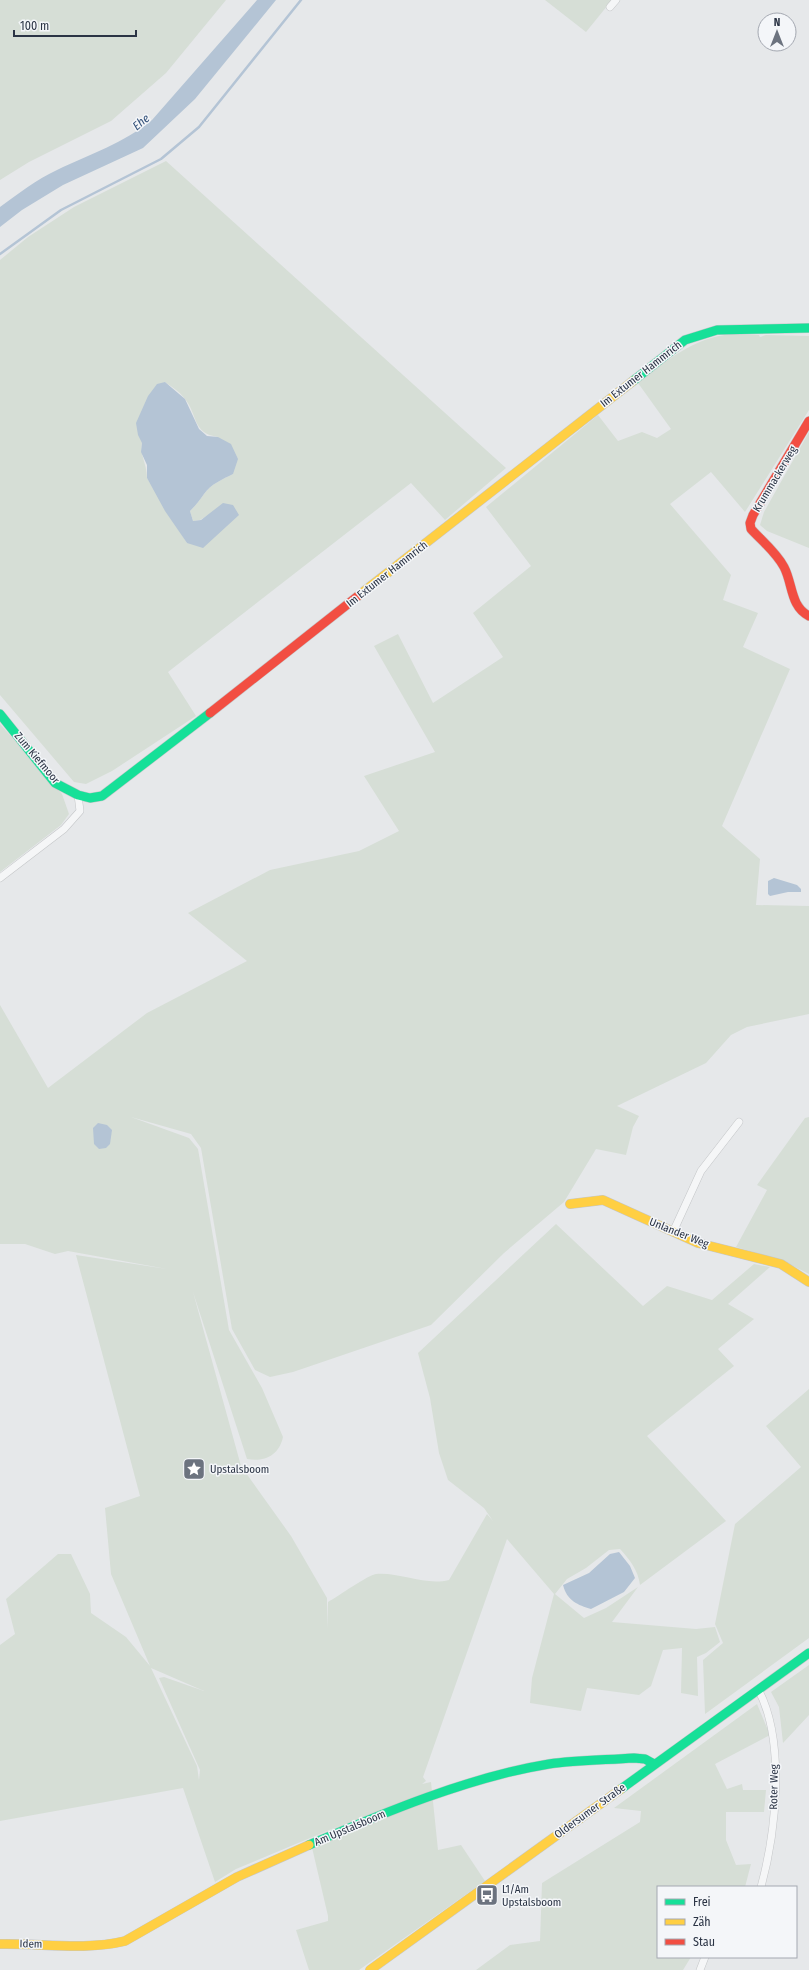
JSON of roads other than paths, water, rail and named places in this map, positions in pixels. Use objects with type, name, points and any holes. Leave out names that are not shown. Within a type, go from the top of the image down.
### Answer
[{"type":"street","points":[[610,7],[616,0]]},
{"type":"street","name":"Im Extumer Hammrich","points":[[78,795],[90,798],[102,796],[129,776],[685,340],[717,330],[809,328]]},
{"type":"street","name":"Krummackerweg","points":[[809,421],[750,522],[751,529],[778,557],[785,568],[797,606],[809,616]]},
{"type":"street","name":"Zum Kiefmoor","points":[[0,714],[55,783],[78,795]]},
{"type":"street","points":[[0,878],[64,829],[80,811],[78,795]]},
{"type":"street","points":[[673,1232],[701,1171],[739,1122]]},
{"type":"street","name":"Unlander Weg","points":[[570,1204],[603,1200],[698,1243],[781,1264],[809,1282]]},
{"type":"street","name":"Oldersumer Straße","points":[[370,1970],[654,1764],[698,1735],[758,1689],[809,1653]]},
{"type":"street","name":"Roter Weg","points":[[758,1689],[768,1717],[774,1744],[775,1788],[775,1803],[767,1864],[761,1886]]},
{"type":"street","name":"Am Upstalsboom","points":[[62,1945],[93,1947],[110,1946],[125,1941],[237,1877],[364,1821],[486,1779],[550,1764],[634,1758],[645,1759],[654,1764]]},
{"type":"street","name":"Idem","points":[[0,1944],[24,1943],[62,1945]]},
{"type":"street","points":[[700,1970],[704,1958]]},
{"type":"water","points":[[257,0],[276,0],[195,99],[143,148],[63,185],[22,210],[0,227],[0,207],[35,182],[69,164],[118,142],[152,120]]},
{"type":"water","points":[[165,382],[185,399],[199,429],[207,436],[218,437],[231,444],[238,459],[233,474],[210,487],[190,511],[193,521],[201,520],[223,503],[233,505],[239,515],[203,548],[187,543],[165,511],[147,478],[147,465],[141,452],[142,443],[138,435],[136,423],[148,396],[157,384]]},
{"type":"water","points":[[774,878],[797,885],[801,889],[801,892],[788,892],[770,896],[768,894],[768,881]]},
{"type":"water","points":[[98,1123],[107,1125],[112,1130],[110,1144],[106,1148],[99,1149],[94,1144],[93,1128]]},
{"type":"water","points":[[619,1552],[630,1566],[635,1578],[624,1592],[591,1609],[577,1604],[570,1599],[563,1585],[589,1573],[610,1554]]},
{"type":"waterway","points":[[0,254],[61,210],[161,159],[199,127],[301,0]]},
{"type":"place","name":"Upstalsboom","points":[[194,1469]]},
{"type":"place","name":"L1/Am Upstalsboom","points":[[487,1895]]},
{"type":"water label","name":"Ehe","points":[[141,122]]}]
